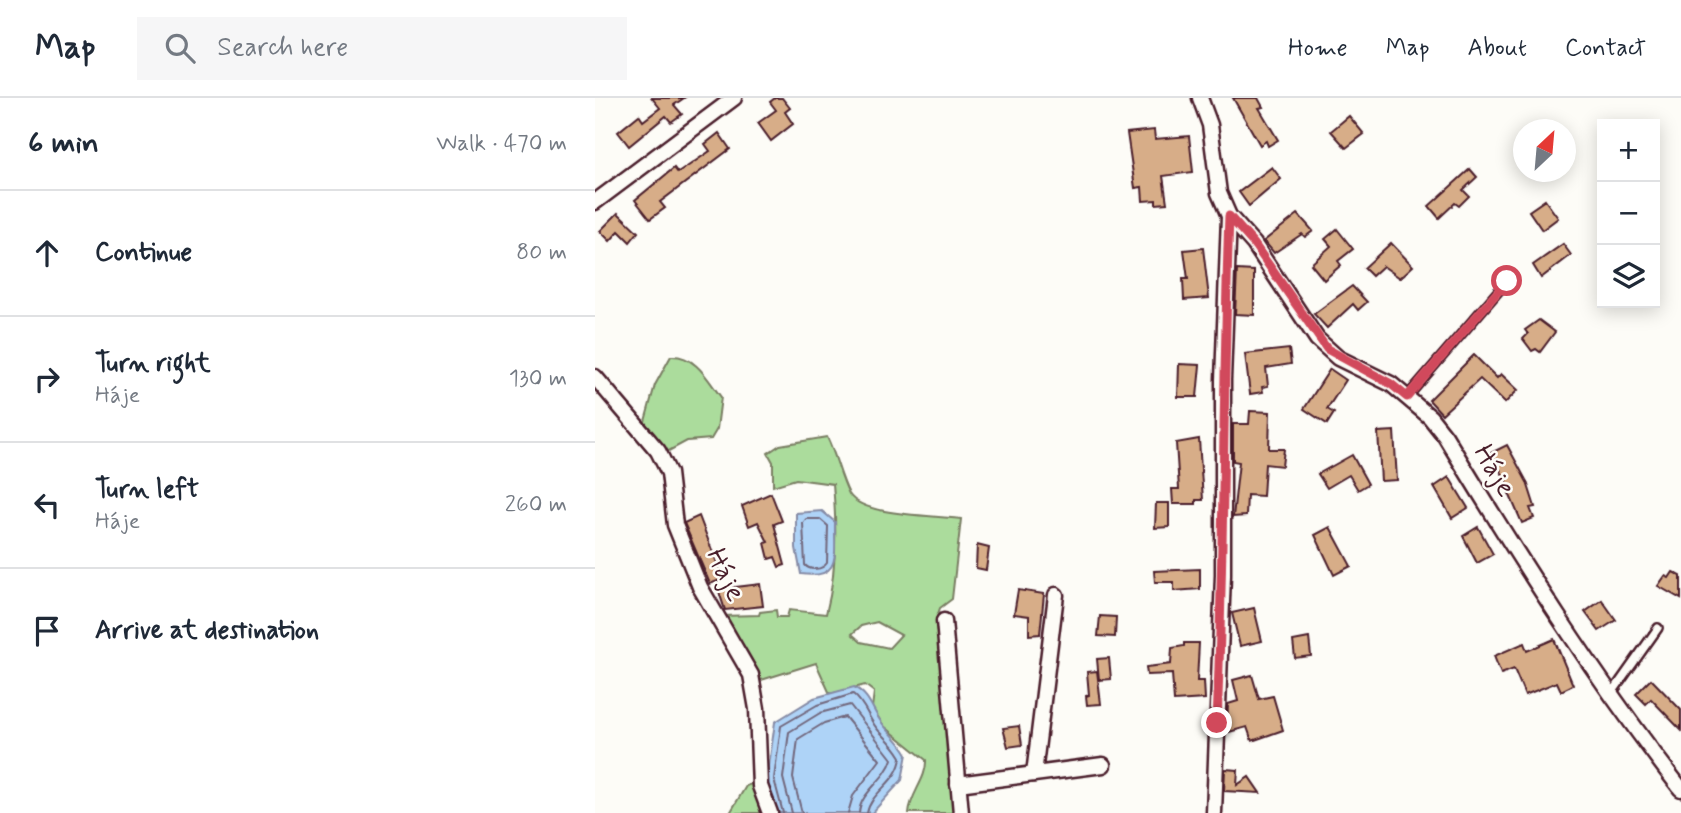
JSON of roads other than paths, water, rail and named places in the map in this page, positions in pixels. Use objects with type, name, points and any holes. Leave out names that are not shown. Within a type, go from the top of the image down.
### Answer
[{"type":"street","points":[[595,202],[734,98]]},
{"type":"street","name":"Háje","points":[[1200,98],[1210,125],[1219,193],[1229,216],[1254,244],[1327,349],[1391,384],[1445,436],[1520,561],[1629,721],[1681,789]]},
{"type":"street","name":"Háje","points":[[1215,813],[1223,575],[1223,380],[1229,216]]},
{"type":"street","name":"Háje","points":[[595,377],[658,450],[670,473],[675,525],[685,550],[700,587],[751,675],[757,709],[760,786],[770,813]]},
{"type":"street","points":[[1034,775],[1055,595]]},
{"type":"street","points":[[944,621],[961,813]]},
{"type":"street","points":[[958,785],[1103,765]]},
{"type":"lane","points":[[1407,397],[1507,281]]},
{"type":"lane","points":[[1612,694],[1658,628]]},
{"type":"water","points":[[822,511],[835,522],[833,562],[824,573],[801,574],[796,548],[796,513]]},
{"type":"water","points":[[854,687],[867,698],[882,723],[907,754],[902,780],[872,813],[777,813],[767,780],[775,722],[814,698]]}]
